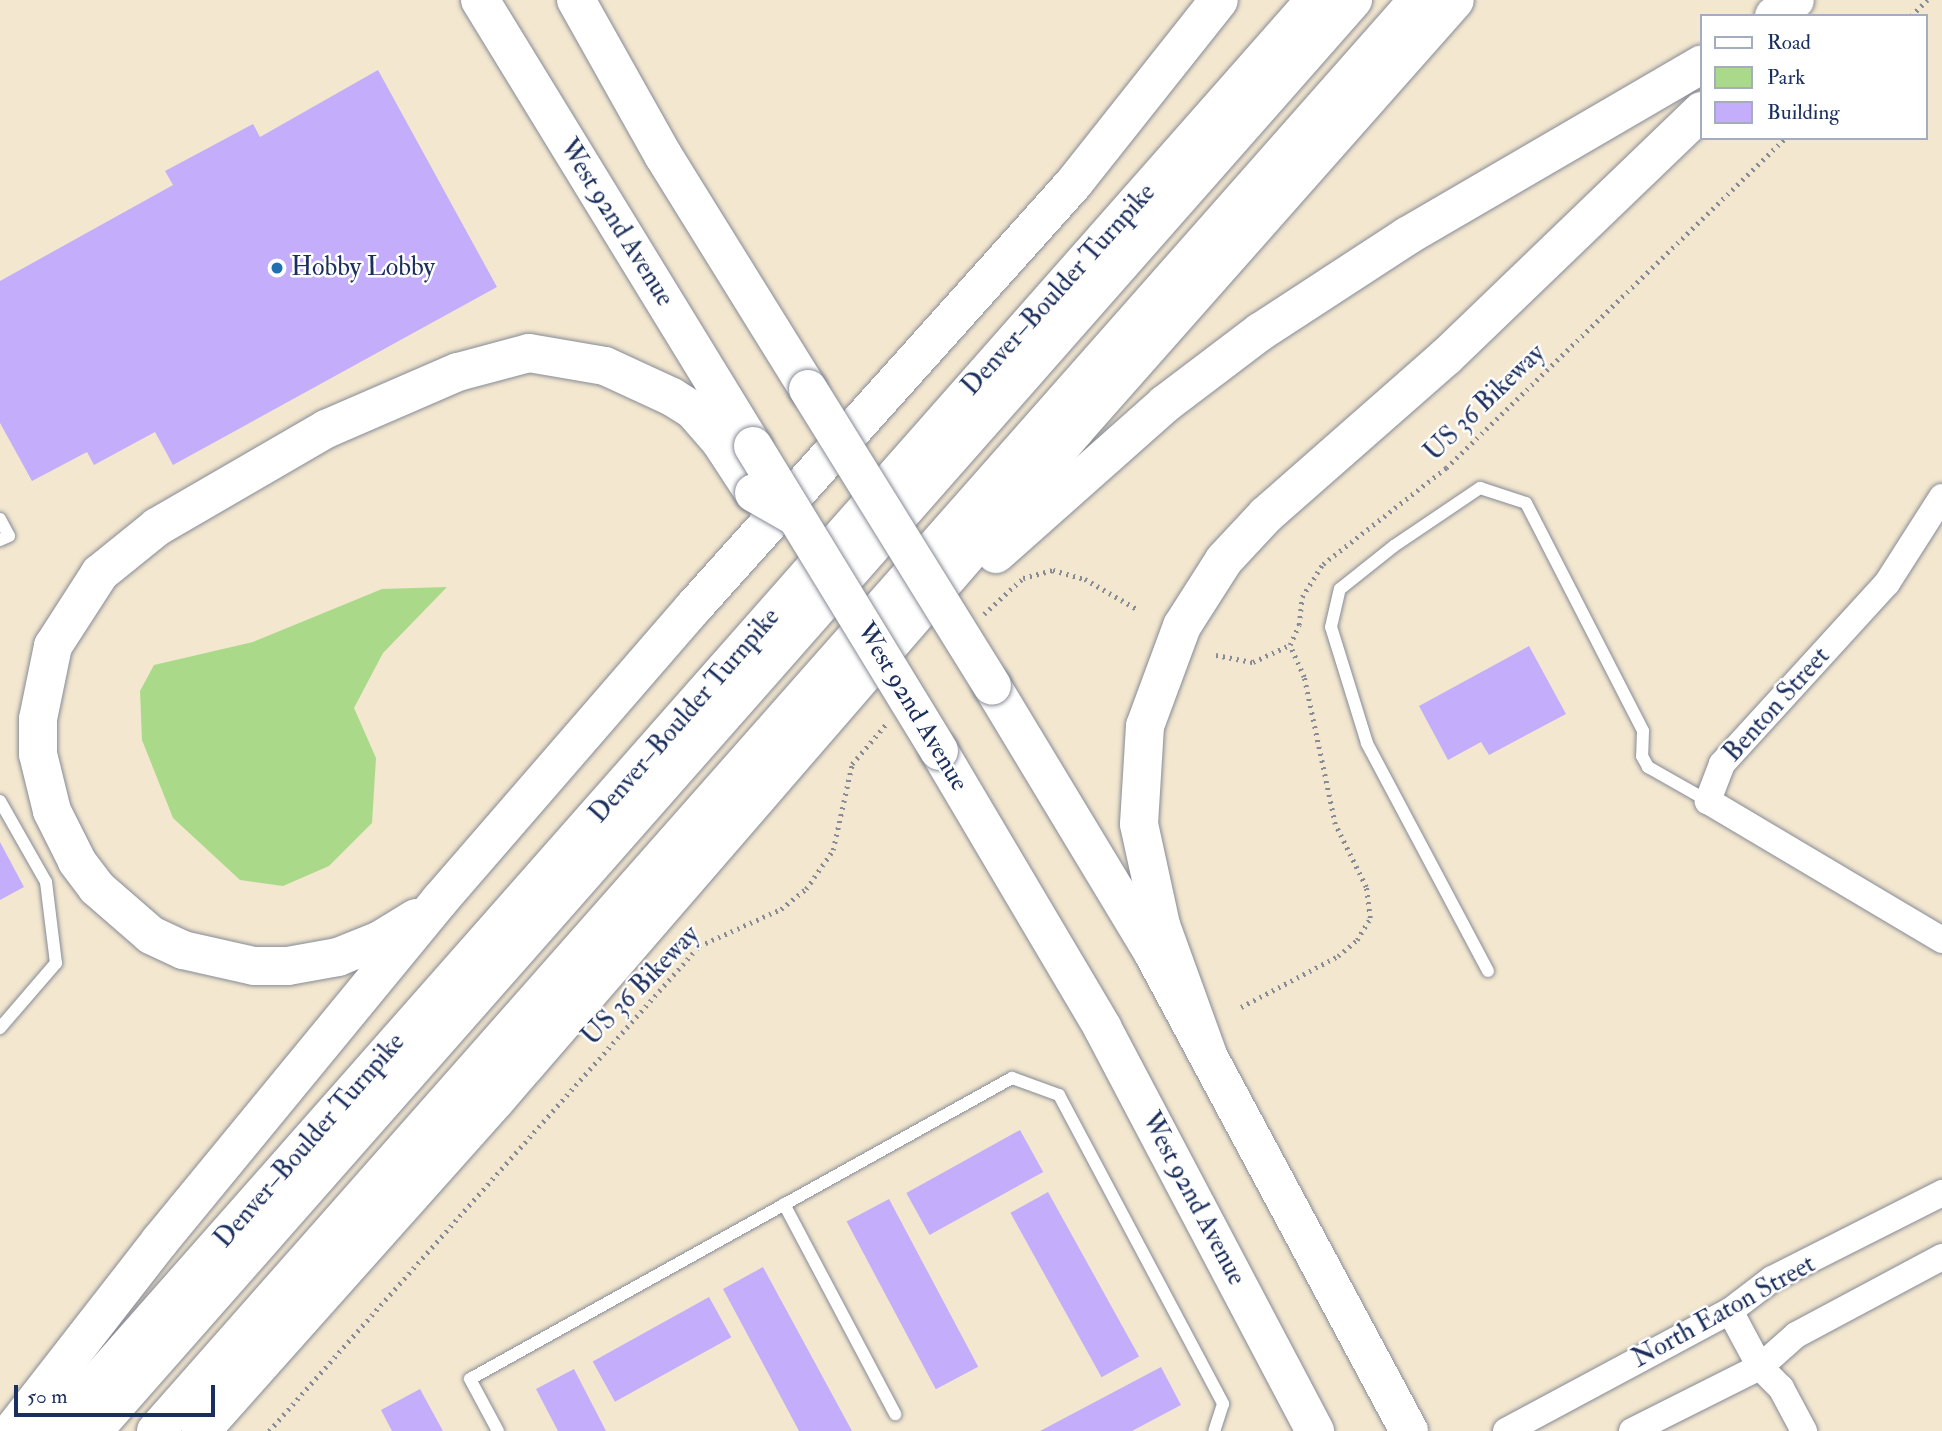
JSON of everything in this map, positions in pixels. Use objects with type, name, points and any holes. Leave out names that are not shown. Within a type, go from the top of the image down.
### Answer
[{"type":"main road","name":"West 92nd Avenue","points":[[480,0],[1061,953],[1315,1431]]},
{"type":"main road","points":[[576,0],[663,155],[1124,901],[1409,1431]]},
{"type":"main road","points":[[12,1431],[160,1241],[440,900],[702,598],[1074,183],[1219,0]]},
{"type":"main road","name":"Denver–Boulder Turnpike","points":[[54,1431],[1315,0]]},
{"type":"main road","points":[[93,1431],[1353,0]]},
{"type":"main road","points":[[156,1431],[1418,0]]},
{"type":"main road","points":[[201,1431],[1455,0]]},
{"type":"main road","points":[[1777,14],[1795,0]]},
{"type":"main road","points":[[1801,14],[1815,0]]},
{"type":"main road","points":[[798,751],[1031,521],[1213,367],[1407,236],[1700,65]]},
{"type":"main road","points":[[1208,1055],[1161,925],[1139,824],[1145,726],[1182,626],[1208,581],[1251,530],[1446,356],[1700,113]]},
{"type":"main road","points":[[440,900],[370,944],[338,957],[288,966],[219,961],[183,950],[122,914],[97,888],[63,837],[38,754],[42,689],[53,646],[100,573],[157,527],[326,429],[458,372],[529,353],[605,366],[664,391],[693,410],[754,493],[796,517]]},
{"type":"street","name":"Benton Street","points":[[1708,801],[1722,764],[1887,583],[1942,497]]},
{"type":"street","points":[[1708,801],[1942,940]]},
{"type":"street","name":"North Eaton Street","points":[[1506,1431],[1730,1311],[1767,1282],[1942,1193]]},
{"type":"street","points":[[1632,1431],[1760,1367],[1796,1335],[1942,1257]]},
{"type":"street","points":[[1730,1311],[1760,1367],[1782,1388],[1804,1431]]},
{"type":"lane","points":[[1488,971],[1367,743],[1331,628],[1340,589],[1394,546],[1480,488],[1525,503],[1643,731],[1642,756],[1648,767],[1708,801]]},
{"type":"lane","points":[[0,519],[9,536],[0,540]]},
{"type":"lane","points":[[0,801],[46,882],[56,963],[0,1028]]},
{"type":"lane","points":[[498,1431],[470,1378],[1013,1078],[1059,1094],[1223,1404],[1214,1431]]},
{"type":"lane","points":[[784,1204],[895,1414]]},
{"type":"path","points":[[1913,14],[1927,0]]},
{"type":"path","name":"US 36 Bikeway","points":[[1290,645],[1299,625],[1302,597],[1323,564],[1446,468],[1783,140]]},
{"type":"path","points":[[974,625],[1013,585],[1040,571],[1076,575],[1137,609]]},
{"type":"path","points":[[1216,655],[1253,662],[1290,645],[1304,677],[1335,824],[1366,887],[1370,918],[1357,940],[1338,956],[1241,1007]]},
{"type":"path","name":"US 36 Bikeway","points":[[269,1431],[690,955],[708,939],[780,909],[812,883],[833,850],[852,764],[894,715]]},
{"type":"green space","points":[[447,587],[383,653],[354,708],[376,758],[372,823],[329,866],[283,886],[240,880],[173,818],[142,740],[140,691],[154,665],[253,642],[382,589]]},
{"type":"building","name":"Hobby Lobby","points":[[378,70],[497,287],[173,465],[155,432],[94,465],[87,452],[32,481],[0,423],[0,281],[173,185],[165,171],[253,124],[260,137]]},
{"type":"building","points":[[1529,646],[1566,714],[1489,755],[1481,742],[1448,760],[1419,706]]},
{"type":"building","points":[[0,842],[24,887],[0,900]]},
{"type":"building","points":[[1020,1130],[1043,1172],[930,1235],[906,1193]]},
{"type":"building","points":[[1048,1192],[1139,1356],[1102,1377],[1010,1213]]},
{"type":"building","points":[[889,1199],[978,1367],[936,1389],[847,1222]]},
{"type":"building","points":[[763,1267],[852,1431],[799,1431],[723,1289]]},
{"type":"building","points":[[709,1297],[731,1337],[615,1402],[593,1361]]},
{"type":"building","points":[[1161,1367],[1181,1405],[1132,1431],[1040,1431]]},
{"type":"building","points":[[574,1369],[606,1431],[558,1431],[536,1389]]},
{"type":"building","points":[[420,1389],[443,1431],[392,1431],[381,1410]]},
{"type":"place","name":"Hobby Lobby","points":[[277,268]]}]
